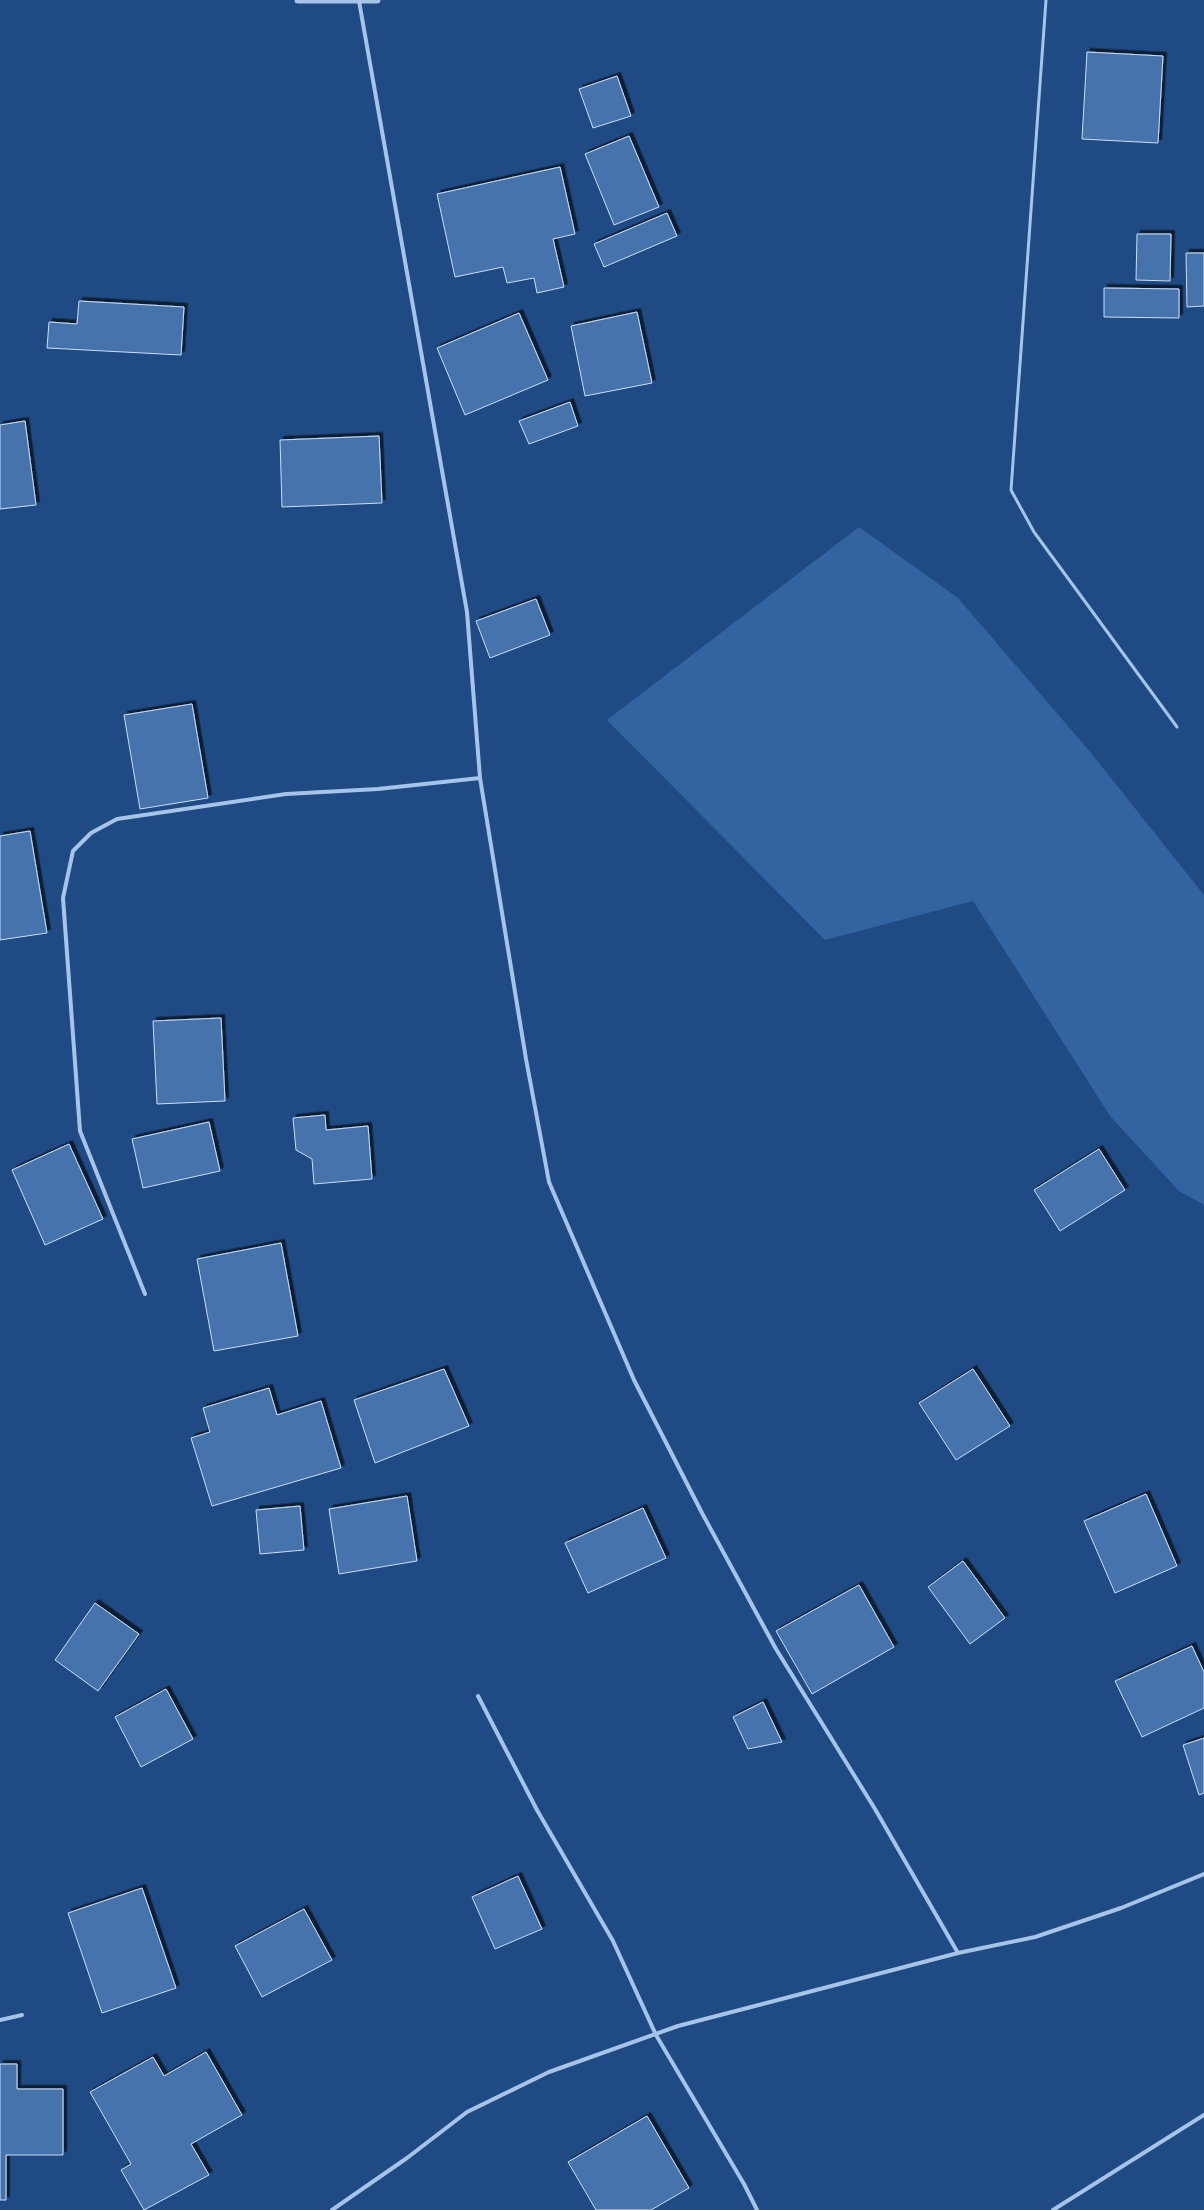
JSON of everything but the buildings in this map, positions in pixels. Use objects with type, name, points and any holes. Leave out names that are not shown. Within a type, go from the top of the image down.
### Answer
[{"type":"street","points":[[298,0],[377,0]]},
{"type":"street","points":[[359,1],[467,612],[480,778],[526,1058],[549,1182],[634,1380],[702,1513],[776,1649],[876,1809],[958,1953]]},
{"type":"street","points":[[144,1294],[80,1131],[63,898],[73,851],[91,833],[116,819],[286,794],[378,789],[480,778]]},
{"type":"street","points":[[478,1696],[537,1810],[613,1941],[656,2035],[744,2184],[757,2210]]},
{"type":"street","points":[[332,2210],[407,2158],[467,2112],[549,2072],[678,2026],[958,1953],[1035,1937],[1121,1908],[1204,1874]]},
{"type":"street","points":[[0,2020],[22,2015]]},
{"type":"street","points":[[1053,2210],[1204,2115]]},
{"type":"lane","points":[[1046,0],[1011,490],[1034,532],[1177,727]]},
{"type":"shaded area","points":[[859,527],[958,598],[1091,753],[1204,895],[1204,1205],[1179,1191],[1110,1116],[973,901],[825,940],[607,720]]}]
